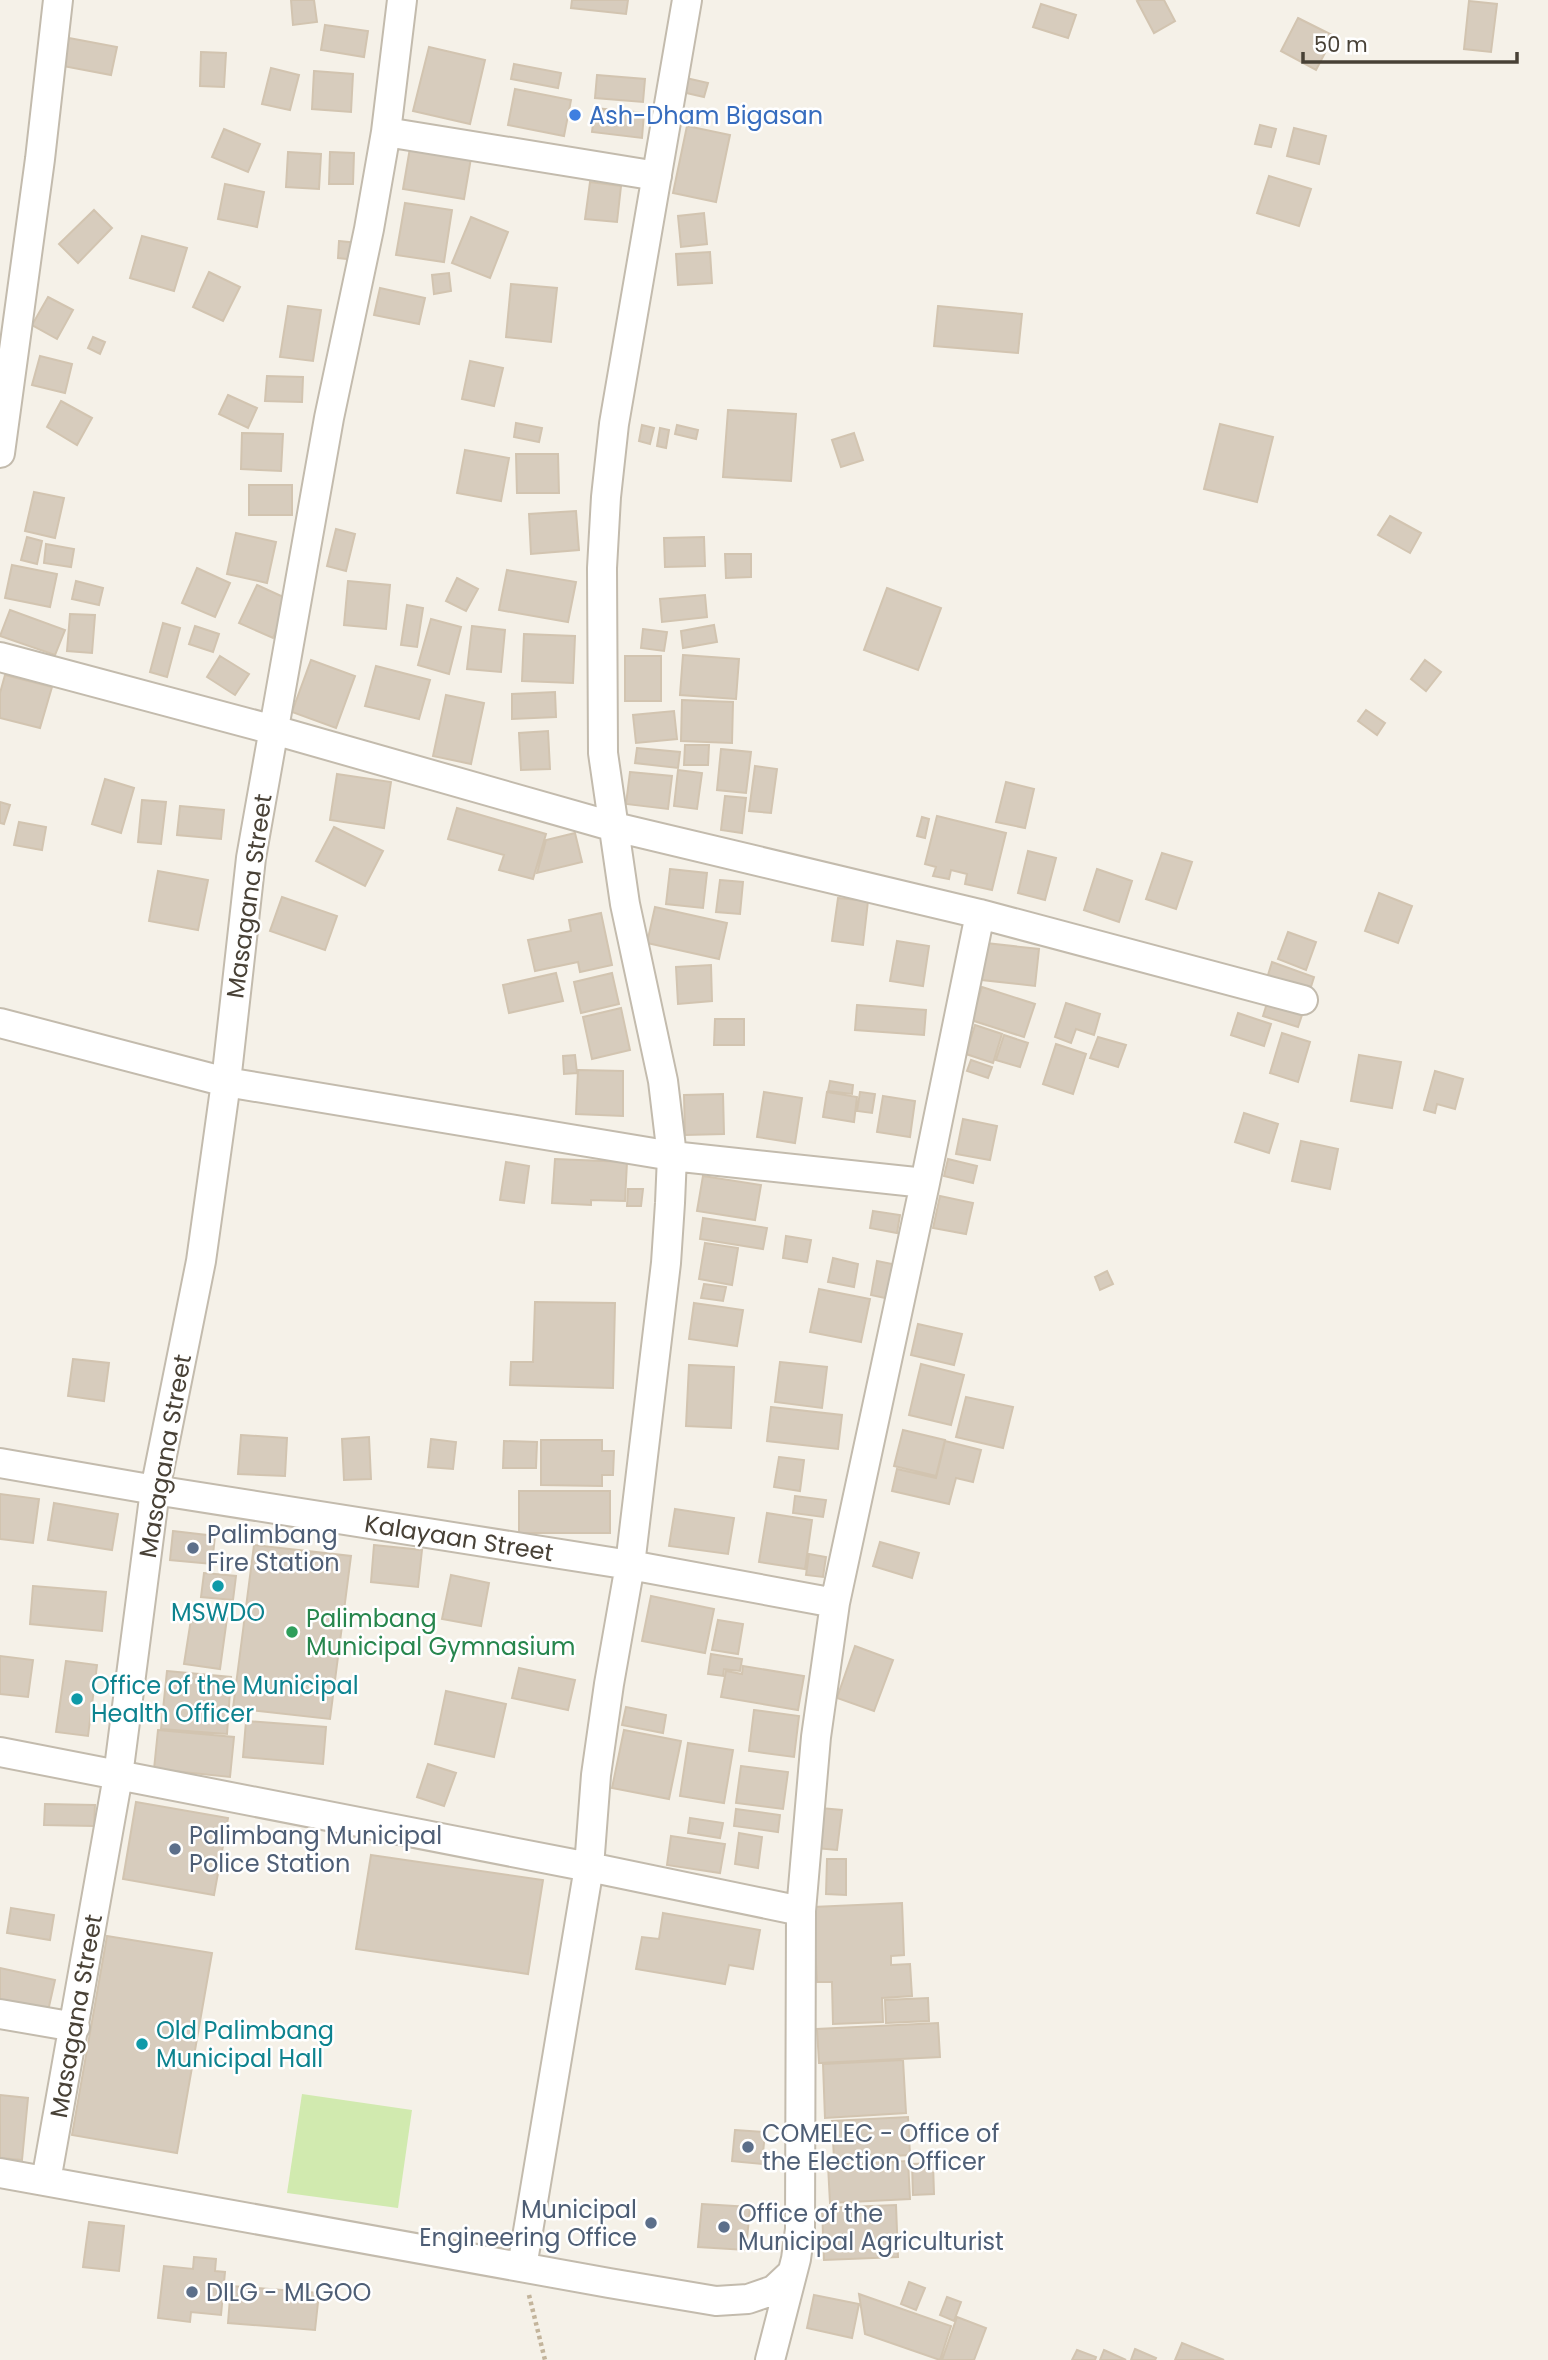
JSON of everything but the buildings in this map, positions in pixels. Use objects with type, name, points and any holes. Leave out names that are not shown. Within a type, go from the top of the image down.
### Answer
[{"type":"street","points":[[0,453],[40,159],[58,0]]},
{"type":"street","name":"Masagana Street","points":[[46,2181],[118,1776],[155,1490],[201,1261],[226,1082],[251,858],[329,418],[369,229],[386,132],[402,0]]},
{"type":"street","points":[[522,2267],[589,1867],[596,1775],[630,1565],[666,1263],[672,1156],[663,1081],[625,904],[603,753],[602,568],[614,424],[687,0]]},
{"type":"street","points":[[386,132],[657,176]]},
{"type":"street","points":[[0,657],[274,730],[615,827],[980,914],[1303,1000]]},
{"type":"street","points":[[770,2360],[800,2230],[801,1911],[816,1737],[835,1603],[980,914]]},
{"type":"street","points":[[0,1023],[226,1082],[672,1156],[925,1183]]},
{"type":"street","name":"Kalayaan Street","points":[[0,1463],[630,1565],[835,1603]]},
{"type":"street","points":[[0,1752],[801,1911]]},
{"type":"street","points":[[0,2014],[75,2027]]},
{"type":"street","points":[[0,2173],[716,2301],[748,2299],[774,2290],[790,2274]]},
{"type":"path","points":[[522,2267],[545,2360]]},
{"type":"green space","points":[[302,2094],[412,2110],[398,2208],[287,2193]]},
{"type":"place","name":"Ash-Dham Bigasan","points":[[575,115]]},
{"type":"place","name":"Palimbang Fire Station","points":[[193,1548]]},
{"type":"place","name":"MSWDO","points":[[218,1586]]},
{"type":"place","name":"Palimbang Municipal Gymnasium","points":[[292,1632]]},
{"type":"place","name":"Office of the Municipal Health Officer","points":[[77,1699]]},
{"type":"place","name":"Palimbang Municipal Police Station","points":[[175,1849]]},
{"type":"place","name":"Old Palimbang Municipal Hall","points":[[142,2044]]},
{"type":"place","name":"COMELEC - Office of the Election Officer","points":[[748,2147]]},
{"type":"place","name":"Municipal Engineering Office","points":[[651,2223]]},
{"type":"place","name":"Office of the Municipal Agriculturist","points":[[724,2227]]},
{"type":"place","name":"DILG - MLGOO","points":[[192,2292]]}]
